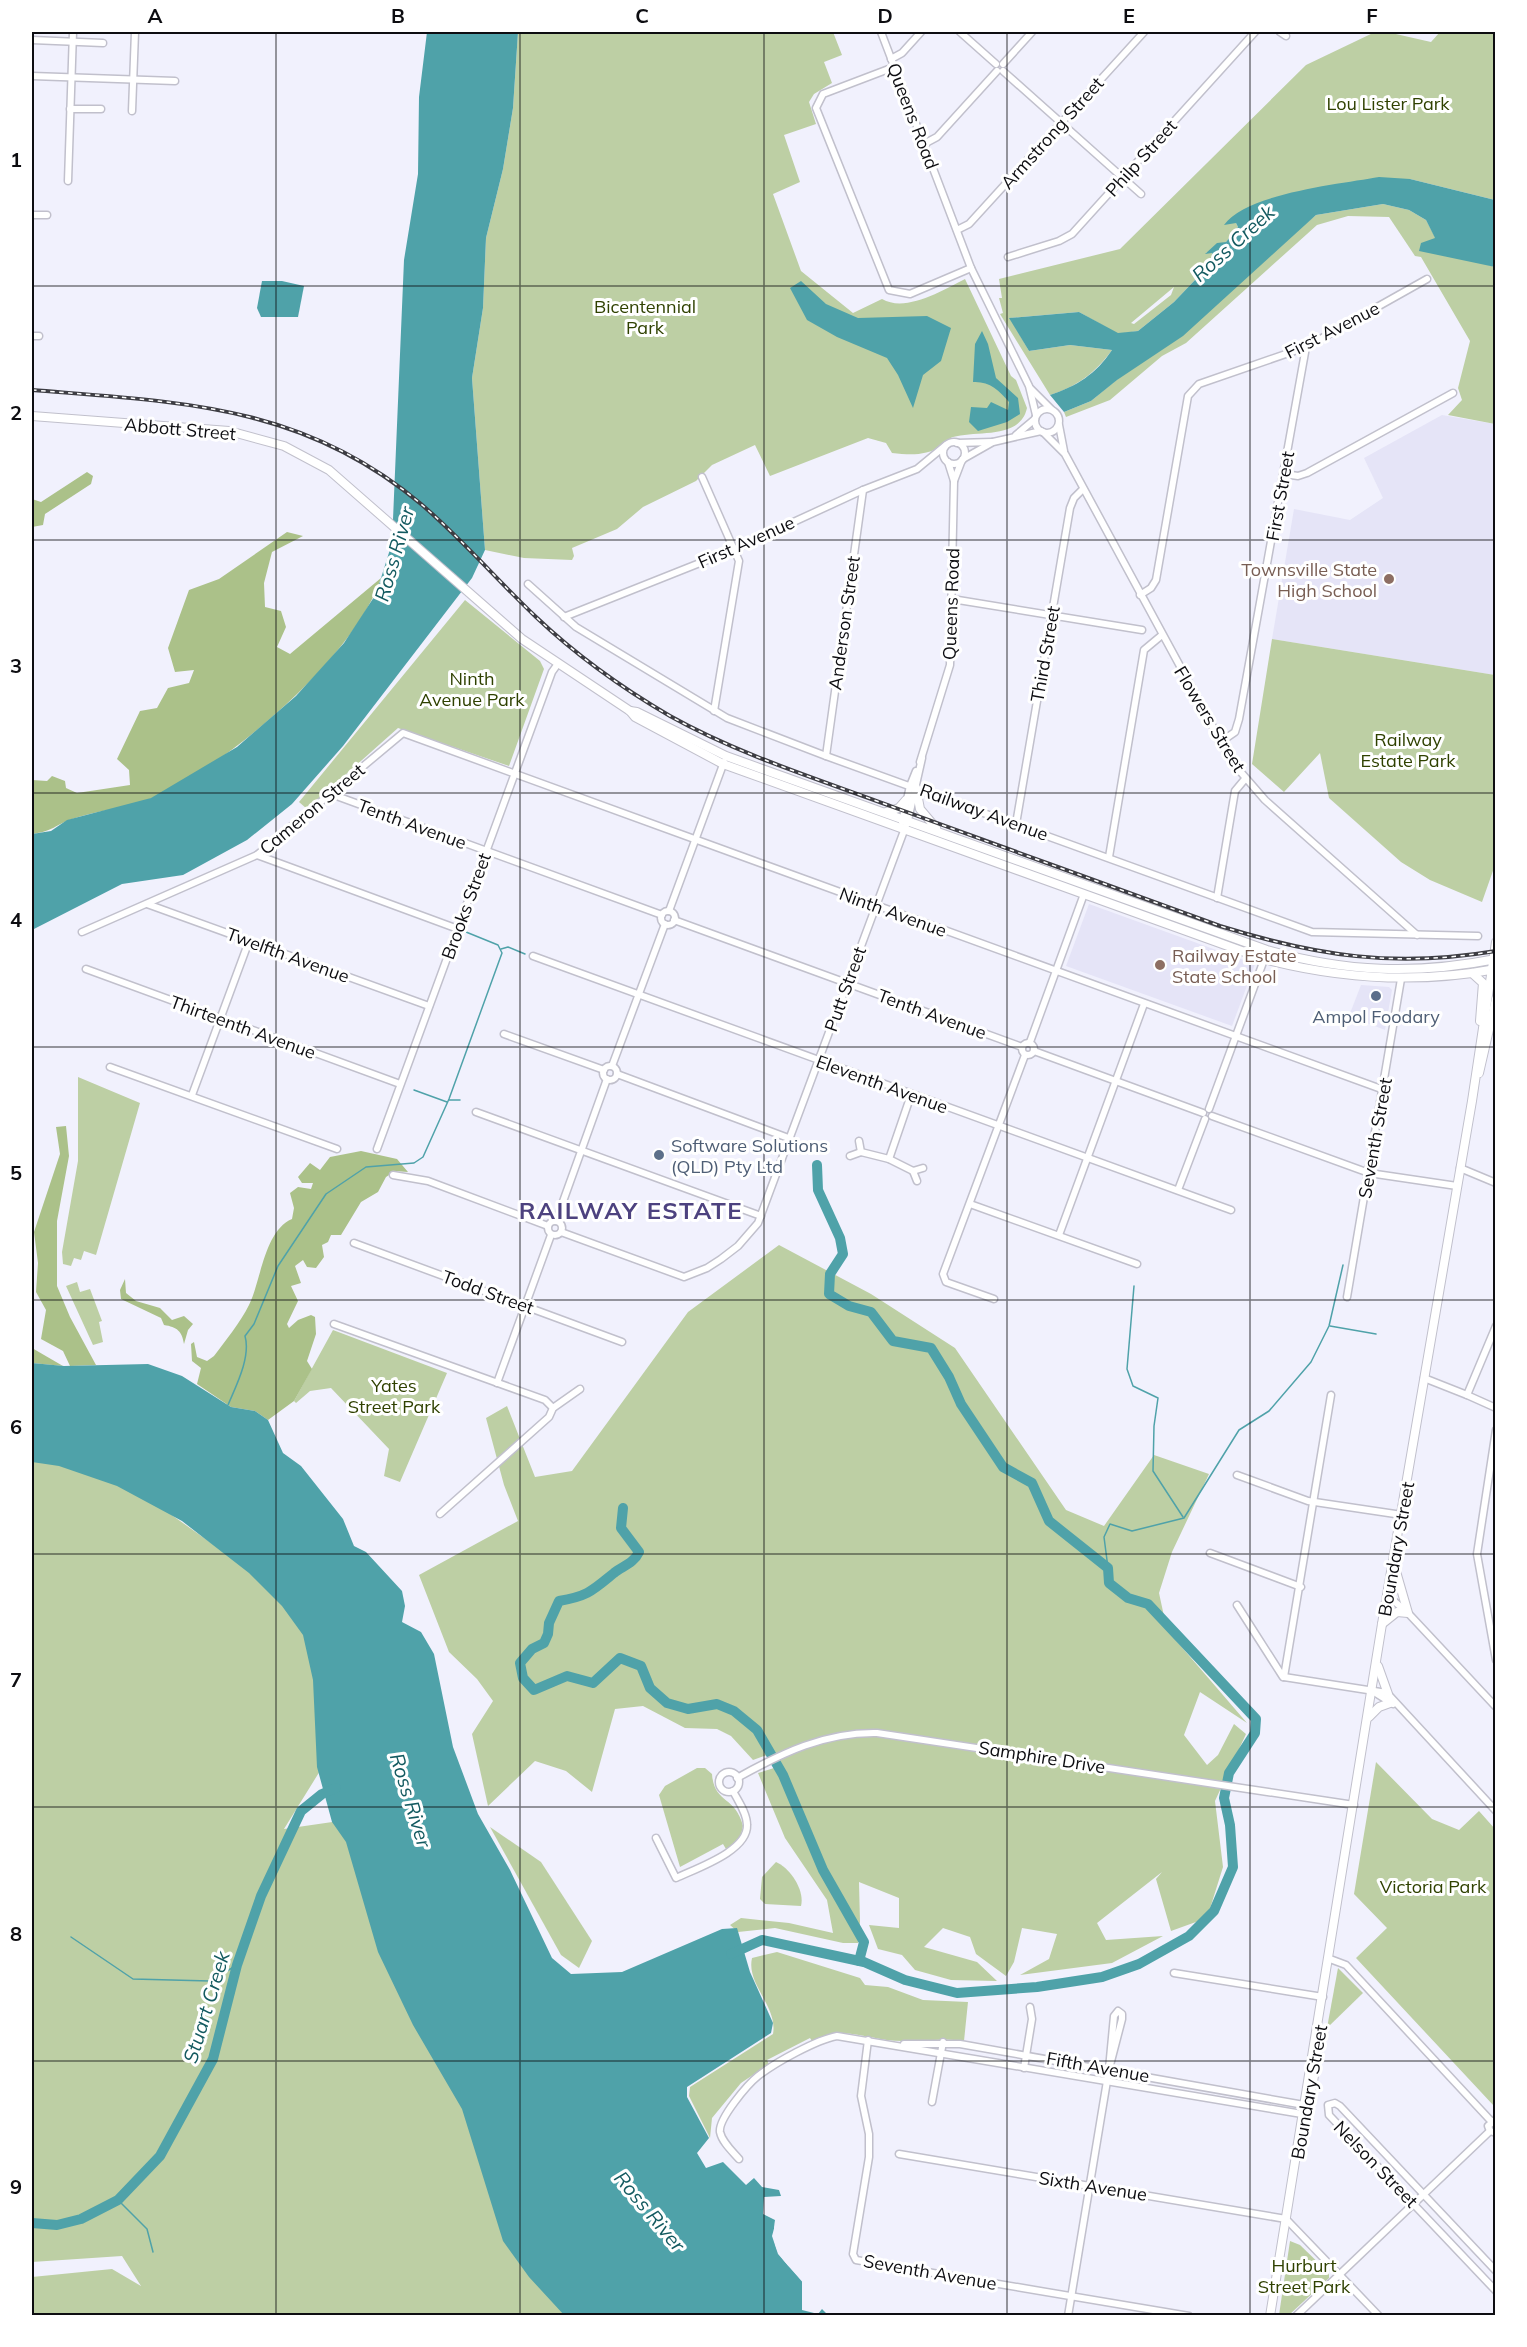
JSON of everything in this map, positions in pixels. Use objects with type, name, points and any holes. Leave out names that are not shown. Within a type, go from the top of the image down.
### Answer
[{"type":"main road","name":"Abbott Street","points":[[32,416],[229,431],[284,446],[329,470],[473,596]]},
{"type":"main road","name":"Railway Avenue","points":[[473,596],[557,665],[630,711],[635,717],[669,736],[725,760],[903,828],[1264,959],[1334,974],[1401,979],[1494,969]]},
{"type":"main road","name":"Railway Avenue","points":[[725,760],[886,812],[1267,950],[1333,965],[1401,971],[1426,970],[1494,959]]},
{"type":"main road","points":[[913,787],[920,809],[940,832]]},
{"type":"main road","points":[[886,812],[897,808],[906,800]]},
{"type":"main road","name":"Boundary Street","points":[[1270,2316],[1305,2110],[1319,2048],[1323,1997],[1382,1624],[1472,1101],[1494,969],[1496,942]]},
{"type":"main road","points":[[1472,973],[1480,977],[1484,983],[1479,1011],[1481,1038]]},
{"type":"main road","name":"Boundary Street","points":[[1472,1101],[1490,1034],[1496,999]]},
{"type":"main road","points":[[1382,1624],[1397,1612],[1407,1613],[1394,1563]]},
{"type":"main road","points":[[1369,1717],[1379,1707],[1392,1701],[1377,1662]]},
{"type":"street","points":[[68,182],[73,32]]},
{"type":"street","points":[[132,111],[135,32]]},
{"type":"street","name":"Queens Road","points":[[880,32],[971,268]]},
{"type":"street","points":[[891,58],[902,52],[921,32]]},
{"type":"street","points":[[960,32],[1142,194]]},
{"type":"street","points":[[922,145],[937,137],[1032,32]]},
{"type":"street","name":"Armstrong Street","points":[[957,230],[969,224],[1144,32]]},
{"type":"street","name":"Philp Street","points":[[1008,256],[1066,238],[1255,32]]},
{"type":"street","points":[[32,40],[103,43]]},
{"type":"street","points":[[894,67],[822,94],[816,108],[889,290],[910,294],[971,268],[1029,386],[1042,432]]},
{"type":"street","points":[[32,76],[175,81]]},
{"type":"street","points":[[70,108],[101,109]]},
{"type":"street","points":[[32,215],[48,215]]},
{"type":"street","name":"First Avenue","points":[[1140,595],[1151,588],[1156,580],[1188,396],[1199,384],[1306,347],[1427,279]]},
{"type":"street","points":[[32,336],[39,336]]},
{"type":"street","name":"First Street","points":[[1220,743],[1237,727],[1306,347]]},
{"type":"street","points":[[993,442],[957,463],[947,461],[943,453],[946,446],[957,443],[993,442],[1016,436],[1051,433],[1059,424],[1058,415],[1029,386]]},
{"type":"street","points":[[1284,474],[1298,476],[1306,473],[1454,393]]},
{"type":"street","points":[[1016,436],[1042,410],[1051,409]]},
{"type":"street","name":"Flowers Street","points":[[1059,424],[1065,454]]},
{"type":"street","name":"Flowers Street","points":[[1042,432],[1052,439],[1065,454],[1220,743],[1245,779],[1265,800],[1417,936]]},
{"type":"street","points":[[957,443],[964,449],[962,459]]},
{"type":"street","name":"First Avenue","points":[[927,463],[946,446]]},
{"type":"street","name":"Queens Road","points":[[903,828],[950,665],[954,481],[962,459]]},
{"type":"street","name":"Queens Road","points":[[947,461],[954,481]]},
{"type":"street","name":"First Avenue","points":[[564,617],[735,549],[927,463],[947,461]]},
{"type":"street","points":[[702,477],[735,549],[738,567],[714,711]]},
{"type":"street","name":"Third Street","points":[[1016,824],[1070,508],[1074,498],[1083,489]]},
{"type":"street","name":"Anderson Street","points":[[826,756],[863,490]]},
{"type":"street","name":"Railway Avenue","points":[[528,584],[576,627],[714,711],[730,720],[826,756],[1312,932],[1478,936]]},
{"type":"street","points":[[952,599],[1142,630]]},
{"type":"street","points":[[1109,857],[1144,650],[1162,635]]},
{"type":"street","name":"Brooks Street","points":[[377,1149],[557,665]]},
{"type":"street","name":"Ninth Avenue","points":[[403,733],[1384,1090]]},
{"type":"street","name":"Cameron Street","points":[[82,932],[257,855],[403,733]]},
{"type":"street","points":[[504,1034],[604,1070],[612,1066],[665,924],[662,915],[669,911],[725,760]]},
{"type":"street","points":[[1217,898],[1235,791],[1245,779]]},
{"type":"street","name":"Queens Road","points":[[905,819],[906,800],[913,787]]},
{"type":"street","name":"Tenth Avenue","points":[[331,794],[662,915]]},
{"type":"street","name":"Putt Street","points":[[561,1232],[684,1276],[707,1268],[730,1252],[752,1232],[761,1216],[791,1139],[903,828]]},
{"type":"street","points":[[257,855],[458,928]]},
{"type":"street","points":[[994,1299],[946,1282],[943,1274],[1025,1055],[1022,1047],[1030,1042],[1084,894]]},
{"type":"street","name":"Twelfth Avenue","points":[[147,903],[429,1006]]},
{"type":"street","points":[[665,924],[674,920],[674,915],[669,911]]},
{"type":"street","name":"Tenth Avenue","points":[[674,920],[1022,1047]]},
{"type":"street","points":[[192,1095],[249,940]]},
{"type":"street","points":[[1178,1190],[1267,950]]},
{"type":"street","name":"Eleventh Avenue","points":[[532,956],[1231,1210]]},
{"type":"street","name":"Thirteenth Avenue","points":[[86,969],[400,1084]]},
{"type":"street","name":"Seventh Street","points":[[1347,1297],[1370,1173],[1401,979]]},
{"type":"street","points":[[1059,1235],[1144,1004]]},
{"type":"street","points":[[1030,1042],[1034,1051]]},
{"type":"street","points":[[1025,1055],[1034,1051],[1370,1173],[1457,1186]]},
{"type":"street","points":[[110,1066],[337,1149]]},
{"type":"street","points":[[612,1066],[617,1074],[791,1139]]},
{"type":"street","points":[[548,1226],[556,1221],[582,1150],[607,1079],[604,1070]]},
{"type":"street","points":[[607,1079],[613,1079],[617,1074]]},
{"type":"street","points":[[889,1159],[911,1095]]},
{"type":"street","points":[[476,1112],[761,1216]]},
{"type":"street","points":[[859,1141],[861,1152]]},
{"type":"street","points":[[849,1156],[861,1152],[889,1159],[913,1171],[917,1181]]},
{"type":"street","points":[[913,1171],[923,1168]]},
{"type":"street","points":[[1460,1168],[1496,1183]]},
{"type":"street","points":[[393,1174],[428,1181],[548,1226]]},
{"type":"street","points":[[970,1204],[1137,1264]]},
{"type":"street","points":[[551,1235],[561,1232],[561,1225],[556,1221]]},
{"type":"street","points":[[497,1383],[551,1235],[548,1226]]},
{"type":"street","name":"Todd Street","points":[[354,1243],[622,1342]]},
{"type":"street","points":[[334,1324],[545,1400],[553,1408]]},
{"type":"street","points":[[1467,1395],[1496,1326]]},
{"type":"street","points":[[1424,1378],[1496,1408]]},
{"type":"street","points":[[440,1514],[549,1417],[553,1408],[580,1389]]},
{"type":"street","points":[[1284,1677],[1301,1587],[1331,1395]]},
{"type":"street","points":[[1496,1430],[1477,1554],[1496,1660]]},
{"type":"street","points":[[1237,1474],[1315,1502],[1402,1515]]},
{"type":"street","points":[[1210,1553],[1301,1587]]},
{"type":"street","points":[[1386,1600],[1395,1602],[1407,1613],[1496,1707]]},
{"type":"street","points":[[1237,1605],[1284,1677],[1373,1691],[1392,1701],[1496,1811]]},
{"type":"street","name":"Samphire Drive","points":[[737,1778],[782,1755],[827,1737],[877,1732],[1354,1805]]},
{"type":"street","points":[[727,1772],[737,1778],[738,1784],[733,1791],[723,1790],[719,1785],[720,1778],[727,1772]]},
{"type":"street","points":[[656,1838],[676,1878],[739,1846],[747,1826],[733,1791]]},
{"type":"street","points":[[1296,2316],[1493,2132],[1493,2120],[1347,1965],[1330,1959]]},
{"type":"street","points":[[1174,1973],[1323,1997]]},
{"type":"street","points":[[1024,2068],[1032,2019],[1030,2007]]},
{"type":"street","points":[[1068,2316],[1109,2069],[1114,2016],[1118,2011],[1122,2014],[1122,2019],[1109,2069]]},
{"type":"street","name":"Fifth Avenue","points":[[739,2158],[721,2134],[721,2124],[759,2075],[828,2038],[841,2036],[1107,2082],[1305,2110]]},
{"type":"street","name":"Seventh Avenue","points":[[868,2040],[861,2096],[870,2149],[855,2259],[863,2263],[1189,2316]]},
{"type":"street","points":[[932,2102],[943,2042]]},
{"type":"street","name":"Fifth Avenue","points":[[891,2044],[943,2042],[1026,2055],[1109,2069],[1305,2110]]},
{"type":"street","name":"Nelson Street","points":[[1496,2271],[1340,2106],[1335,2103],[1328,2105],[1328,2114],[1496,2291]]},
{"type":"street","name":"Sixth Avenue","points":[[900,2154],[1286,2219]]},
{"type":"street","points":[[1286,2219],[1379,2316]]},
{"type":"shaded area","name":"Townsville State High School","points":[[1442,415],[1495,424],[1495,675],[1272,639],[1294,509],[1350,520],[1383,498],[1364,458]]},
{"type":"shaded area","name":"Railway Estate State School","points":[[1089,904],[1255,964],[1232,1026],[1066,966]]},
{"type":"shaded area","points":[[1361,985],[1389,987],[1392,990],[1385,1030],[1349,1016]]},
{"type":"green space","name":"Bicentennial Park","points":[[518,32],[833,32],[842,55],[824,62],[832,83],[814,94],[809,102],[816,124],[784,135],[800,182],[773,194],[801,271],[853,313],[882,299],[892,303],[913,302],[965,279],[1011,376],[1016,380],[1027,408],[1023,418],[1016,425],[1007,429],[953,437],[930,452],[918,454],[892,453],[886,443],[868,438],[770,476],[755,445],[712,465],[696,481],[643,507],[617,529],[572,548],[574,556],[572,560],[524,558],[485,550],[472,378],[483,308],[486,238],[503,169],[513,108]]},
{"type":"green space","name":"Lou Lister Park","points":[[1375,32],[1387,32],[1431,42],[1440,32],[1495,32],[1495,200],[1410,179],[1236,223],[1238,227],[1226,242],[1206,253],[1212,253],[1215,259],[1174,302],[1138,331],[1118,334],[1079,312],[1010,318],[1029,351],[1070,345],[1112,350],[1085,378],[1050,395],[1000,314],[1003,313],[999,298],[1002,298],[999,279],[1120,249],[1306,65]],"holes":[[[1174,287],[1171,295],[1134,324],[1131,323]]]},
{"type":"green space","points":[[1383,204],[1409,210],[1426,220],[1436,239],[1478,262],[1495,267],[1495,424],[1448,415],[1462,400],[1458,388],[1470,341],[1421,257],[1415,256],[1389,217],[1348,216],[1317,225],[1186,343],[1162,356],[1110,400],[1066,417],[1064,412],[1091,401],[1316,215]]},
{"type":"green space","points":[[87,472],[93,476],[91,484],[45,514],[43,525],[32,527],[32,499],[41,502]]},
{"type":"green space","points":[[287,532],[303,536],[272,552],[264,583],[265,607],[281,611],[286,627],[277,647],[290,654],[381,578],[367,609],[345,641],[317,674],[251,735],[183,782],[142,802],[79,817],[32,834],[32,780],[47,781],[52,776],[65,781],[66,788],[77,793],[130,785],[129,770],[117,759],[140,711],[157,708],[168,688],[189,683],[194,670],[175,672],[168,648],[189,590],[219,579]]},
{"type":"green space","name":"Ninth Avenue Park","points":[[465,600],[540,661],[544,669],[509,766],[398,728],[307,809],[299,802]]},
{"type":"green space","name":"Railway Estate Park","points":[[1272,639],[1495,675],[1495,865],[1482,902],[1430,880],[1401,862],[1329,798],[1320,753],[1284,792],[1252,764]]},
{"type":"green space","points":[[78,1077],[140,1103],[96,1255],[84,1251],[81,1260],[74,1258],[71,1266],[63,1264],[62,1252],[78,1161]]},
{"type":"green space","points":[[66,1126],[69,1156],[57,1221],[57,1286],[70,1317],[96,1365],[70,1366],[63,1351],[41,1339],[46,1310],[36,1292],[38,1263],[34,1232],[60,1154],[56,1127]]},
{"type":"green space","points":[[361,1151],[397,1159],[408,1172],[395,1171],[386,1177],[378,1192],[361,1202],[341,1235],[331,1235],[328,1242],[322,1245],[324,1257],[316,1268],[307,1267],[303,1260],[295,1266],[301,1283],[291,1286],[298,1301],[287,1324],[289,1328],[298,1320],[311,1315],[315,1317],[316,1334],[307,1361],[312,1369],[294,1401],[268,1420],[255,1411],[231,1407],[197,1384],[201,1368],[192,1361],[191,1344],[194,1342],[197,1357],[207,1361],[214,1356],[233,1331],[249,1305],[269,1245],[275,1234],[292,1219],[294,1208],[290,1193],[298,1187],[311,1189],[313,1183],[302,1183],[298,1177],[310,1163],[320,1170],[330,1157]]},
{"type":"green space","points":[[779,1245],[871,1294],[955,1348],[1066,1510],[1104,1526],[1154,1455],[1209,1474],[1172,1552],[1159,1593],[1167,1630],[1247,1723],[1200,1692],[1184,1735],[1207,1765],[1218,1755],[1234,1724],[1246,1734],[1215,1801],[1223,1867],[1207,1918],[1171,1931],[1156,1879],[1162,1872],[1097,1923],[1106,1940],[1163,1936],[1112,1963],[1020,1975],[1049,1959],[1057,1934],[1022,1928],[1014,1962],[1006,1976],[976,1954],[970,1937],[943,1928],[924,1947],[977,1962],[997,1981],[951,1980],[915,1970],[902,1955],[878,1949],[869,1925],[899,1928],[899,1898],[859,1882],[858,1943],[843,1943],[775,1928],[738,1932],[730,1925],[741,1918],[789,1923],[833,1933],[827,1900],[785,1838],[758,1773],[774,1768],[767,1755],[753,1760],[731,1736],[717,1729],[685,1728],[643,1706],[615,1709],[592,1792],[566,1771],[535,1761],[488,1806],[472,1734],[493,1701],[477,1679],[449,1652],[419,1575],[518,1521],[504,1485],[486,1418],[507,1406],[535,1477],[572,1471],[688,1312]]},
{"type":"green space","points":[[125,1279],[126,1293],[136,1301],[160,1308],[172,1320],[184,1316],[193,1324],[188,1330],[184,1344],[178,1330],[164,1325],[161,1318],[121,1299],[120,1290]]},
{"type":"green space","points":[[77,1282],[80,1292],[90,1289],[102,1321],[99,1322],[103,1342],[93,1345],[66,1286]]},
{"type":"green space","name":"Yates Street Park","points":[[333,1330],[447,1373],[400,1482],[384,1476],[389,1449],[331,1388],[310,1391],[296,1403],[294,1401]]},
{"type":"green space","points":[[32,1348],[63,1366],[32,1363]]},
{"type":"green space","points":[[32,1456],[108,1470],[286,1596],[329,1686],[328,1758],[284,1829],[353,1819],[598,2315],[32,2315],[32,2277],[112,2269],[141,2286],[122,2256],[32,2262]]},
{"type":"green space","name":"Victoria Park","points":[[1376,1762],[1432,1819],[1459,1830],[1479,1811],[1495,1829],[1494,2106],[1356,1958],[1387,1928],[1354,1894]]},
{"type":"green space","points":[[697,1768],[705,1768],[712,1774],[717,1790],[735,1809],[743,1826],[740,1839],[726,1849],[723,1844],[680,1867],[659,1795],[665,1786]]},
{"type":"green space","points":[[490,1827],[541,1862],[592,1941],[579,1968],[561,1955]]},
{"type":"green space","points":[[776,1862],[791,1874],[799,1887],[801,1906],[765,1904],[760,1899],[762,1877]]},
{"type":"green space","points":[[777,1952],[860,1978],[865,1985],[888,1987],[923,2000],[968,2002],[964,2041],[903,2041],[847,2034],[824,2036],[812,2041],[810,2038],[767,2060],[769,2064],[741,2083],[712,2118],[710,2138],[689,2096],[690,2087],[773,2034],[771,2014],[757,1987],[751,1968],[752,1958]]},
{"type":"green space","points":[[1338,1968],[1363,1993],[1327,2028]]},
{"type":"green space","name":"Hurburt Street Park","points":[[1290,2241],[1300,2245],[1329,2273],[1329,2278],[1289,2315],[1279,2315]]},
{"type":"water","name":"Ross River","points":[[427,32],[518,32],[513,108],[503,169],[486,238],[483,308],[472,378],[485,550],[472,578],[343,746],[292,804],[247,840],[183,875],[122,884],[32,930],[32,834],[51,831],[67,820],[151,798],[237,747],[296,696],[344,643],[376,594],[392,543],[404,260],[418,174],[419,97]]},
{"type":"water","name":"Ross Creek","points":[[1379,177],[1410,179],[1495,200],[1495,267],[1419,251],[1421,243],[1435,238],[1426,220],[1409,210],[1383,204],[1316,215],[1183,336],[1117,380],[1091,401],[1064,412],[1050,395],[1069,388],[1085,378],[1112,350],[1070,345],[1029,351],[1009,318],[1079,312],[1118,333],[1138,331],[1174,302],[1215,259],[1212,253],[1205,254],[1217,243],[1226,242],[1238,227],[1236,223],[1224,225],[1236,214],[1253,205],[1296,192]]},
{"type":"water","points":[[262,281],[282,281],[304,286],[298,317],[261,317],[257,308]]},
{"type":"water","points":[[801,281],[826,304],[858,318],[927,316],[951,328],[941,361],[923,375],[913,408],[898,375],[887,358],[837,337],[807,320],[790,288]]},
{"type":"water","points":[[982,331],[988,344],[996,378],[1018,398],[1020,414],[1007,422],[978,431],[969,422],[971,407],[987,408],[991,402],[1008,410],[1009,402],[993,387],[973,382],[975,344]]},
{"type":"water","name":"Ross River","points":[[32,1363],[64,1366],[148,1364],[182,1376],[231,1407],[255,1411],[268,1420],[283,1453],[301,1466],[343,1519],[354,1546],[366,1552],[402,1591],[405,1606],[402,1622],[421,1632],[434,1654],[453,1747],[478,1814],[510,1870],[552,1958],[571,1974],[622,1972],[722,1929],[737,1928],[750,1972],[773,2023],[771,2033],[687,2087],[687,2097],[709,2138],[697,2153],[706,2168],[723,2162],[746,2185],[754,2178],[762,2187],[779,2190],[781,2196],[764,2197],[763,2214],[775,2220],[774,2240],[779,2254],[802,2280],[802,2310],[818,2314],[822,2309],[828,2315],[564,2315],[529,2277],[503,2241],[462,2109],[413,2025],[378,1952],[346,1842],[332,1822],[317,1767],[313,1680],[303,1635],[282,1606],[249,1573],[182,1521],[117,1486],[59,1466],[32,1462]]},
{"type":"pier","points":[[777,2218],[775,2234],[780,2253],[805,2278],[805,2285],[778,2254],[772,2236]]},
{"type":"waterway","points":[[228,1405],[244,1362],[245,1336],[254,1324],[278,1266],[326,1194],[366,1167],[414,1163],[423,1157],[449,1099],[502,953],[498,945],[466,932]]},
{"type":"waterway","points":[[501,949],[508,947],[525,954]]},
{"type":"waterway","points":[[414,1090],[447,1102]]},
{"type":"waterway","points":[[449,1100],[460,1100]]},
{"type":"waterway","points":[[731,1954],[762,1940],[864,1962],[905,1980],[957,1993],[1037,1987],[1102,1977],[1139,1964],[1189,1936],[1214,1911],[1233,1867],[1230,1825],[1224,1798],[1229,1773],[1255,1733],[1256,1719],[1148,1604],[1128,1598],[1109,1583],[1108,1568],[1049,1521],[1032,1483],[1003,1467],[961,1404],[949,1377],[931,1348],[893,1341],[871,1312],[849,1306],[829,1294],[830,1274],[843,1254],[840,1238],[818,1190],[817,1165]]},
{"type":"waterway","points":[[1108,1568],[1104,1537],[1110,1524],[1132,1531],[1184,1518],[1239,1430],[1269,1411],[1311,1362],[1329,1326],[1343,1265]]},
{"type":"waterway","points":[[1134,1286],[1127,1369],[1133,1386],[1158,1398],[1154,1426],[1153,1471],[1183,1517]]},
{"type":"waterway","points":[[1330,1326],[1376,1334]]},
{"type":"waterway","points":[[623,1508],[621,1528],[639,1552],[637,1556],[589,1592],[559,1601],[549,1623],[544,1643],[532,1649],[520,1663],[523,1678],[534,1690],[567,1676],[593,1683],[620,1658],[641,1666],[650,1688],[667,1703],[688,1709],[717,1704],[734,1711],[757,1730],[783,1775],[823,1870],[864,1942],[859,1961]]},
{"type":"waterway","name":"Stuart Creek","points":[[32,2223],[57,2225],[81,2219],[118,2200],[160,2156],[213,2059],[237,1965],[261,1896],[301,1811],[322,1794],[336,1788]]},
{"type":"waterway","points":[[71,1937],[133,1979],[210,1981],[237,1965]]},
{"type":"waterway","points":[[118,2200],[147,2229],[153,2252]]},
{"type":"railway","points":[[32,390],[138,399],[237,414],[284,427],[331,446],[376,471],[421,504],[536,617],[600,670],[670,716],[724,743],[780,766],[1220,926],[1290,945],[1323,952],[1389,958],[1459,956],[1496,951]]},
{"type":"place","name":"Townsville State High School","points":[[1389,579]]},
{"type":"place","name":"Railway Estate State School","points":[[1160,965]]},
{"type":"place","name":"Ampol Foodary","points":[[1376,996]]},
{"type":"place","name":"Software Solutions (QLD) Pty Ltd","points":[[659,1155]]},
{"type":"district","name":"RAILWAY ESTATE","points":[[631,1210]]}]
